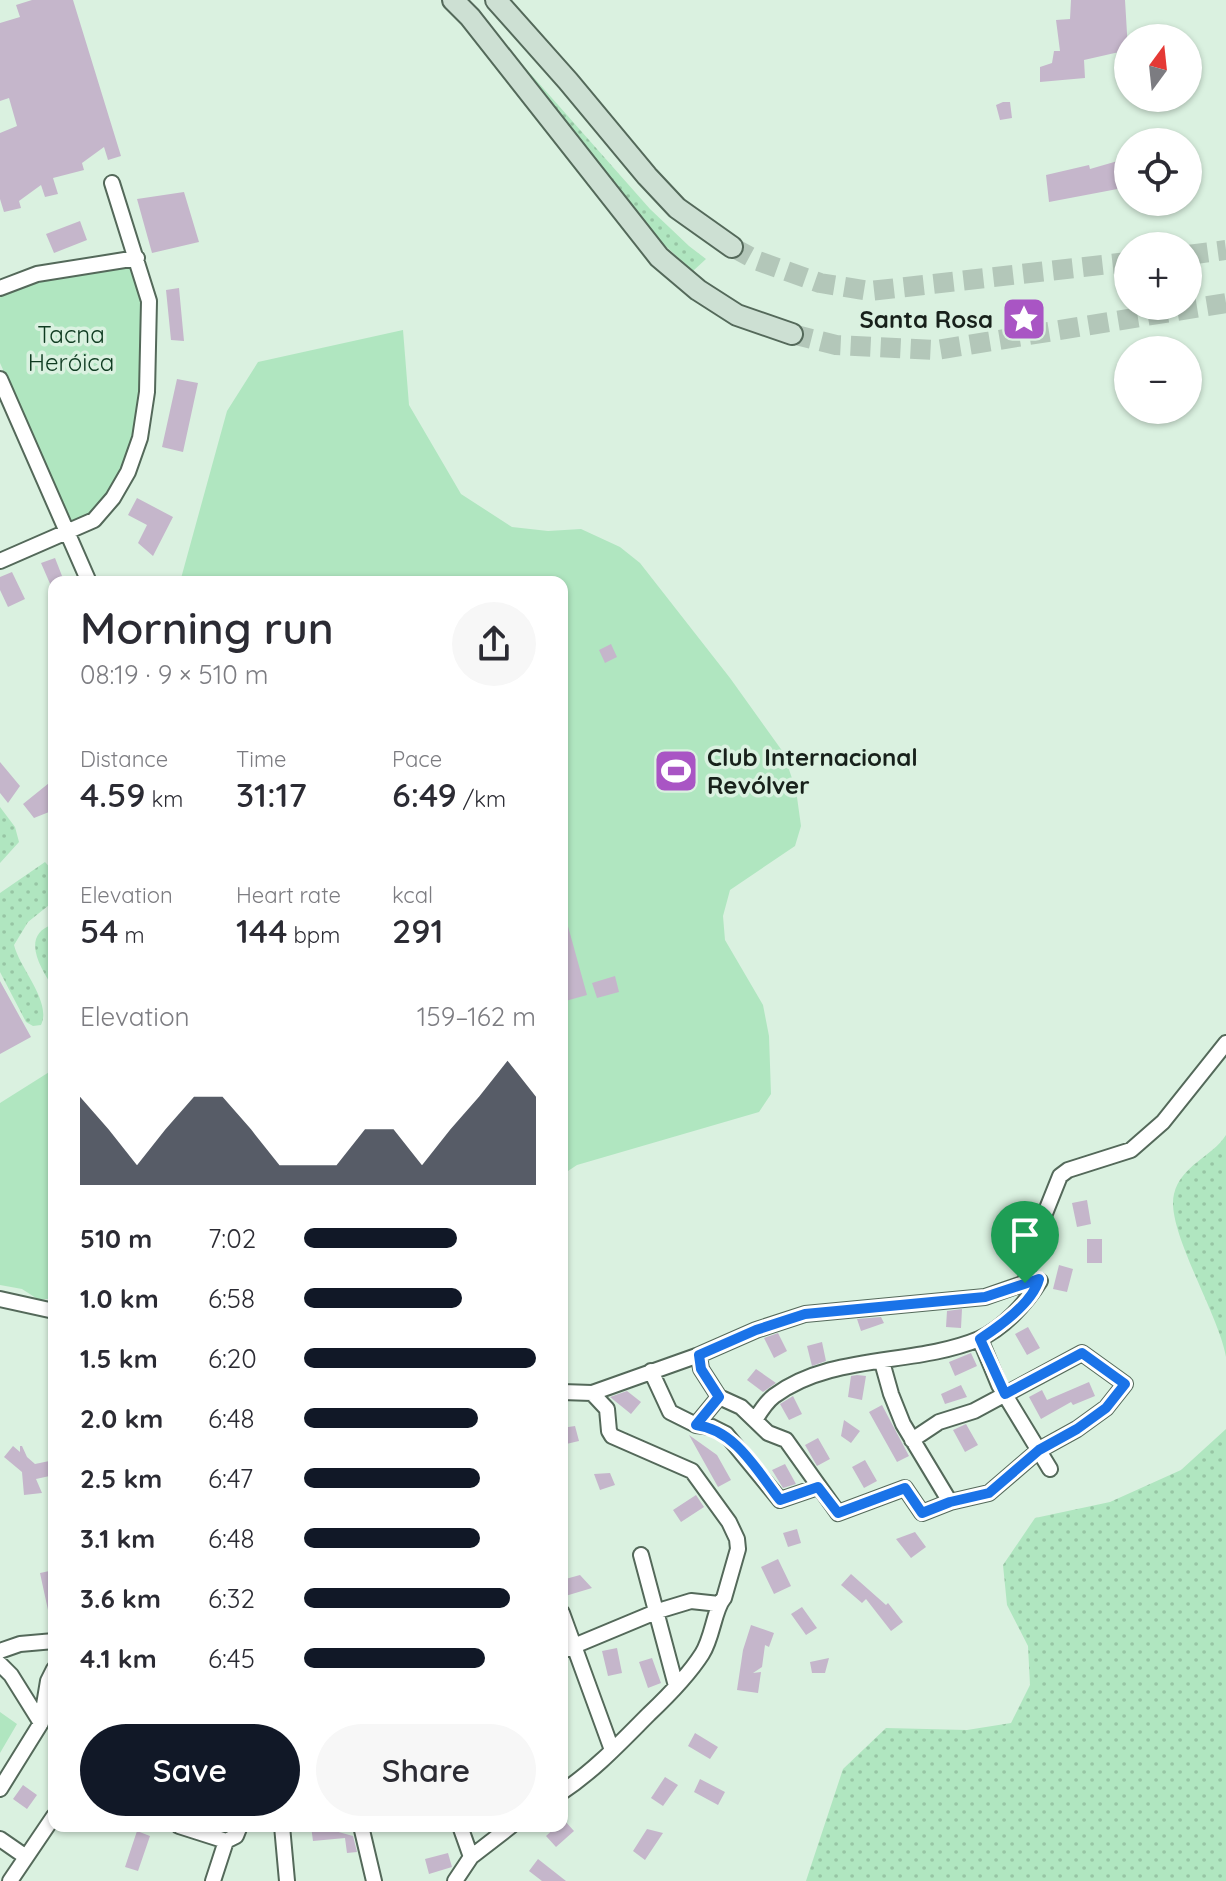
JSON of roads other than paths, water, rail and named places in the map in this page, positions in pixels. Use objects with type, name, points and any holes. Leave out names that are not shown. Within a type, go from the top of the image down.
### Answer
[{"type":"main road","points":[[453,0],[470,17],[659,257],[698,290],[737,315],[792,334]]},
{"type":"main road","points":[[496,0],[677,208],[732,247]]},
{"type":"street","points":[[0,561],[94,520],[113,498],[128,472],[140,438],[147,392],[149,301],[112,183]]},
{"type":"street","points":[[0,288],[37,274],[137,258]]},
{"type":"street","points":[[0,379],[86,576]]},
{"type":"street","points":[[1025,1283],[1036,1236],[1060,1176],[1068,1170],[1131,1150],[1163,1122],[1226,1043]]},
{"type":"street","points":[[568,1392],[592,1393],[805,1314],[985,1297],[1040,1281],[1031,1295],[999,1327],[980,1339],[931,1353],[815,1374],[772,1397],[755,1420]]},
{"type":"street","points":[[0,1299],[48,1310]]},
{"type":"street","points":[[980,1339],[1005,1394],[1050,1469]]},
{"type":"street","points":[[699,1355],[701,1369],[719,1397],[741,1407],[768,1433],[786,1440],[838,1513],[905,1488],[922,1513],[950,1502],[989,1493],[1039,1450],[1106,1408],[1125,1384],[1082,1353],[974,1411],[939,1422],[912,1440]]},
{"type":"street","points":[[882,1362],[891,1394],[912,1440],[950,1502]]},
{"type":"street","points":[[651,1371],[670,1412],[696,1425],[712,1427],[726,1434],[780,1500],[818,1487]]},
{"type":"street","points":[[568,1787],[601,1762],[690,1671],[710,1641],[738,1549],[729,1522],[692,1471],[612,1436],[607,1409],[592,1393]]},
{"type":"street","points":[[696,1425],[719,1397]]},
{"type":"street","points":[[641,1555],[676,1686]]},
{"type":"street","points":[[612,1750],[568,1649],[658,1611],[691,1601],[719,1604]]},
{"type":"street","points":[[0,1651],[20,1644],[48,1642]]},
{"type":"street","points":[[0,1664],[11,1675],[41,1723]]},
{"type":"street","points":[[0,1789],[41,1723],[48,1681]]},
{"type":"street","points":[[10,1881],[48,1825]]},
{"type":"street","points":[[198,1832],[226,1841],[238,1832]]},
{"type":"street","points":[[283,1832],[287,1881]]},
{"type":"street","points":[[362,1832],[374,1881]]},
{"type":"street","points":[[462,1832],[471,1857]]},
{"type":"street","points":[[455,1881],[471,1857],[503,1832]]},
{"type":"street","points":[[0,1839],[26,1857]]},
{"type":"street","points":[[213,1881],[226,1841]]},
{"type":"tunnel","points":[[732,247],[758,261],[820,283],[870,291],[1114,264]]},
{"type":"tunnel","points":[[1202,253],[1226,250]]},
{"type":"tunnel","points":[[792,334],[836,345],[937,350],[1226,303]]},
{"type":"place","name":"Santa Rosa","points":[[1024,319]]},
{"type":"place","name":"Club Internacional Revólver","points":[[676,771]]},
{"type":"park label","name":"Tacna Heróica","points":[[71,348]]}]
